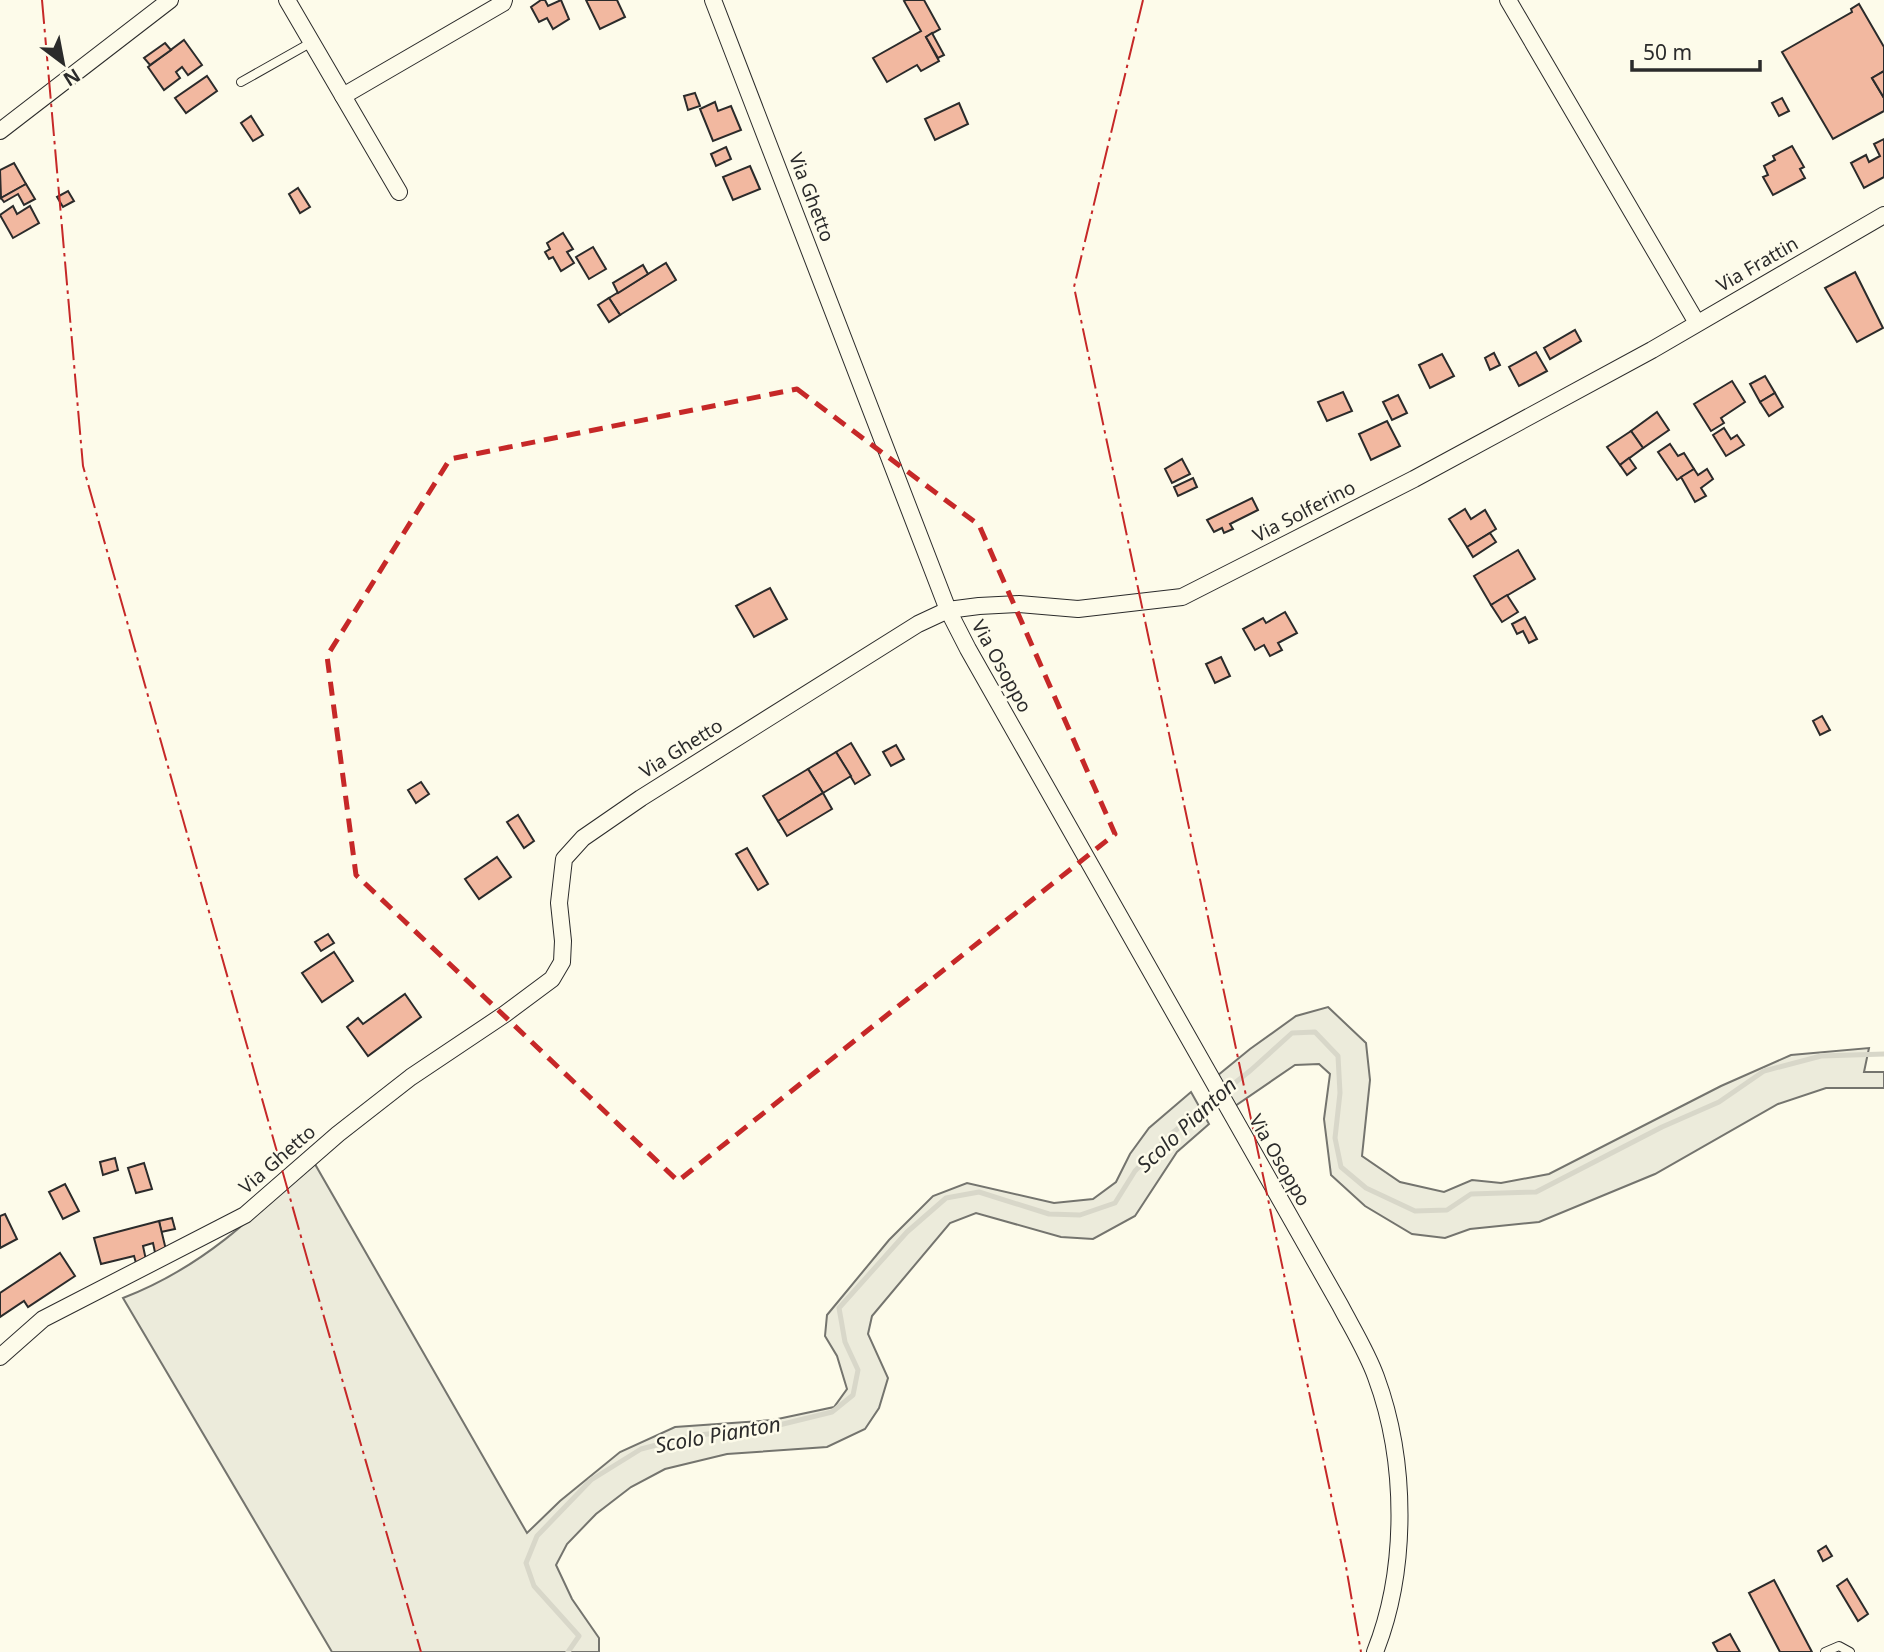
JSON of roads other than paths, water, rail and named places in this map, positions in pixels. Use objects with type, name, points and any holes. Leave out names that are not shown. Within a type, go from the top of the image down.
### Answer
[{"type":"street","points":[[0,131],[170,0]]},
{"type":"street","points":[[287,0],[399,192]]},
{"type":"street","points":[[343,96],[504,0]]},
{"type":"street","name":"Via Ghetto","points":[[0,1357],[43,1319],[245,1215],[338,1134],[411,1077],[552,979],[562,962],[559,903],[564,859],[583,838],[641,798],[906,631],[948,610],[713,0]]},
{"type":"street","points":[[1508,0],[1697,323]]},
{"type":"street","name":"Via Frattin","points":[[1652,350],[1884,215]]},
{"type":"street","name":"Via Solferino","points":[[948,610],[1019,604],[1078,609],[1182,597],[1414,479],[1652,350]]},
{"type":"street","name":"Via Osoppo","points":[[948,610],[1359,1341],[1376,1378],[1394,1455],[1399,1517],[1393,1589],[1375,1652]]},
{"type":"lane","points":[[242,82],[312,42]]},
{"type":"lane","points":[[1825,1652],[1839,1646],[1850,1652]]},
{"type":"waterway","name":"Scolo Pianton","points":[[568,1652],[579,1636],[534,1586],[526,1563],[537,1536],[591,1480],[641,1449],[691,1436],[775,1426],[832,1412],[853,1395],[858,1370],[845,1342],[839,1308],[907,1232],[946,1198],[979,1192],[1049,1214],[1080,1215],[1115,1203],[1135,1171],[1171,1134],[1251,1070],[1292,1033],[1315,1032],[1338,1056],[1340,1093],[1335,1138],[1341,1167],[1366,1188],[1415,1211],[1447,1210],[1471,1194],[1536,1192],[1662,1127],[1719,1102],[1764,1071],[1821,1056],[1884,1054]]}]
